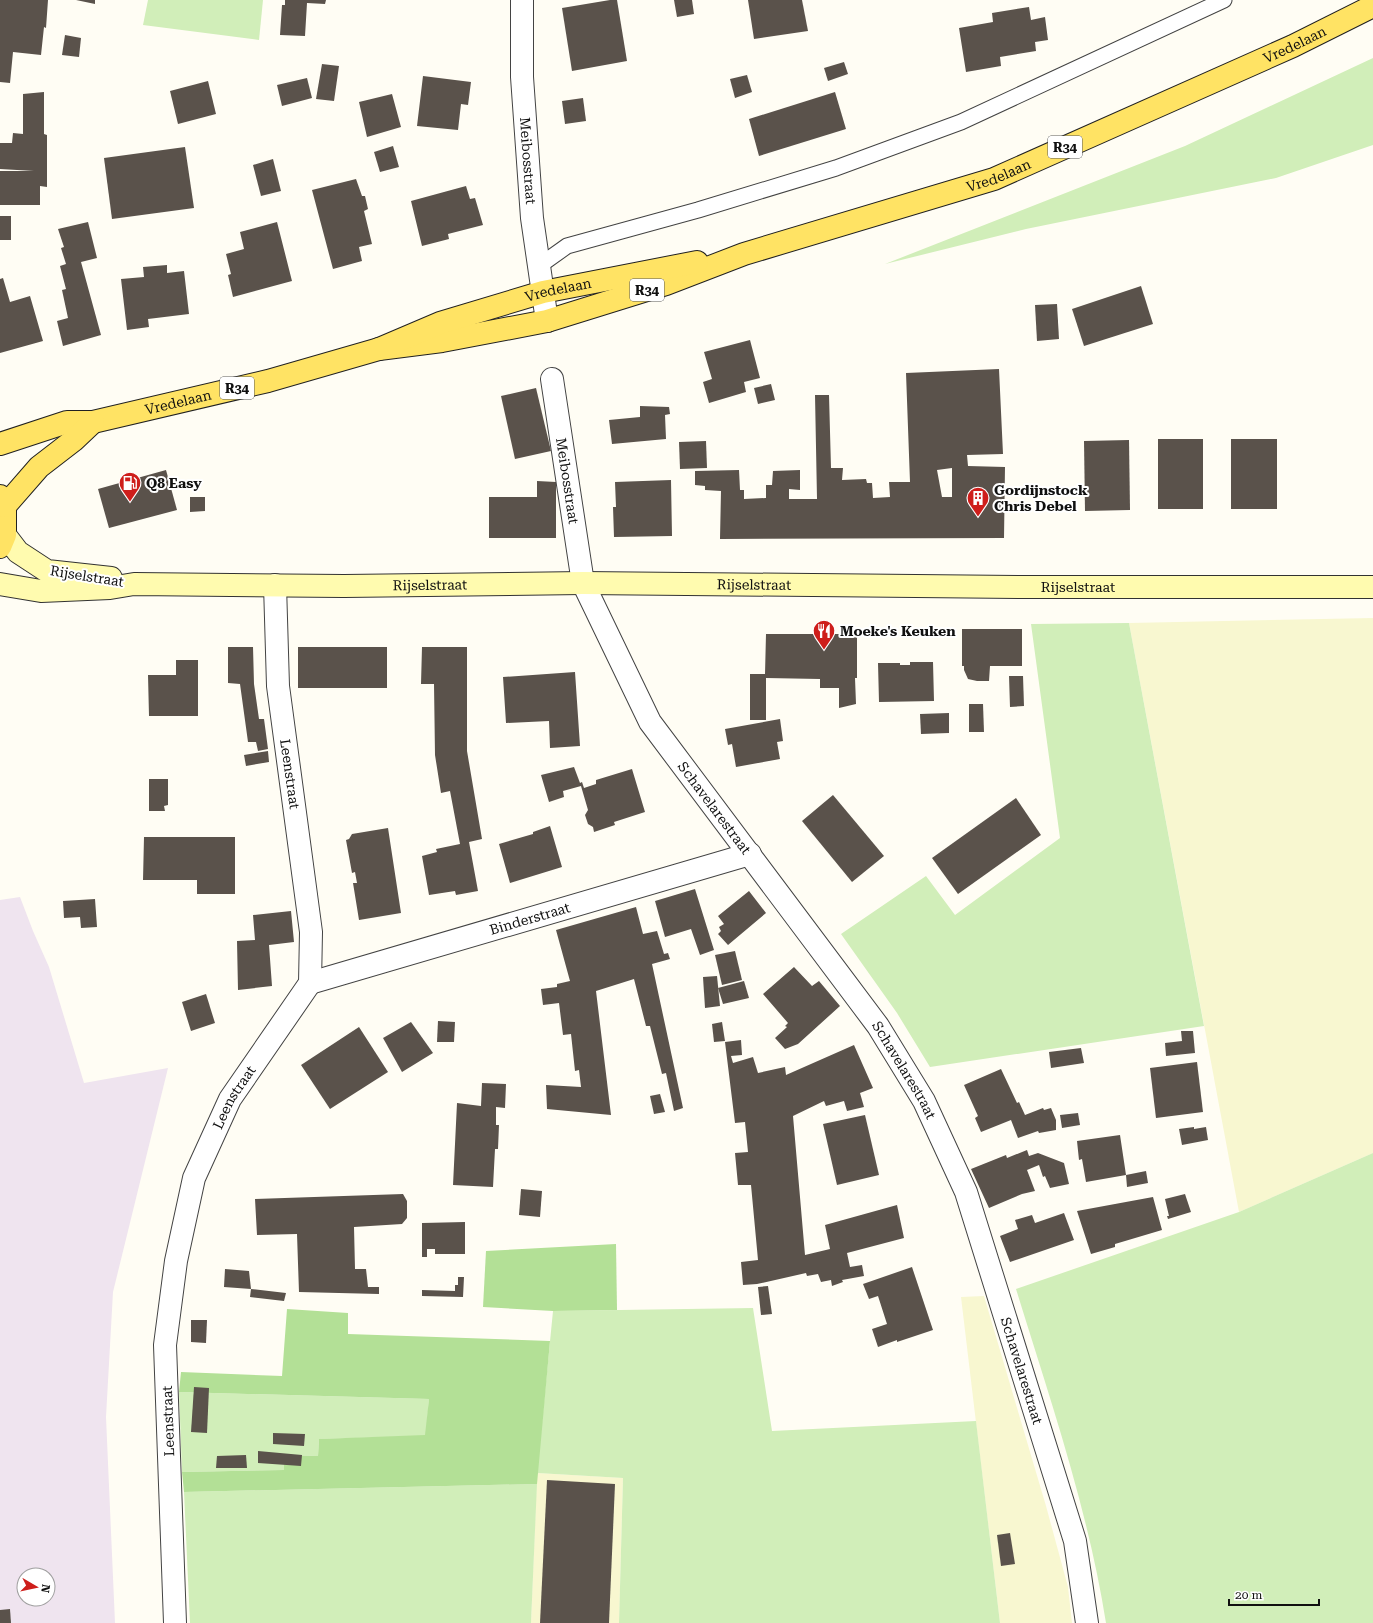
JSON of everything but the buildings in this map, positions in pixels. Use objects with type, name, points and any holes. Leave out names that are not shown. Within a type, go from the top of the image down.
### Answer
[{"type":"main road","name":"Vredelaan","points":[[379,349],[442,341],[547,321],[666,284],[744,254],[994,179],[1286,49],[1373,6]]},
{"type":"main road","name":"Vredelaan","points":[[0,444],[67,422],[93,422],[268,381],[379,349],[440,323],[543,292],[662,268],[744,254]]},
{"type":"main road","name":"Vredelaan","points":[[2,501],[39,467],[93,422]]},
{"type":"main road","points":[[2,501],[3,541]]},
{"type":"street","name":"Meibosstraat","points":[[522,0],[522,77],[532,218],[547,321]]},
{"type":"street","name":"Meibosstraat","points":[[552,379],[582,583]]},
{"type":"street","name":"Rijselstraat","points":[[3,541],[47,571],[110,578],[134,584]]},
{"type":"street","name":"Rijselstraat","points":[[0,584],[41,591],[110,588],[134,584],[344,586],[582,583],[1024,587],[1373,587]]},
{"type":"street","name":"Schavelarestraat","points":[[582,583],[650,722],[878,1026],[924,1101],[966,1192],[1075,1541],[1087,1623]]},
{"type":"street","name":"Leenstraat","points":[[175,1623],[165,1345],[176,1261],[194,1178],[230,1099],[310,983],[311,932],[278,686],[275,585]]},
{"type":"street","name":"Binderstraat","points":[[310,983],[750,854]]},
{"type":"lane","points":[[539,266],[567,246],[698,210],[836,168],[961,122],[1224,0]]},
{"type":"shaded area","points":[[20,897],[49,967],[84,1083],[168,1068],[113,1292],[106,1417],[115,1623],[0,1623],[0,900]]},
{"type":"green space","points":[[148,0],[263,0],[259,40],[143,25]]},
{"type":"green space","points":[[1373,58],[1373,145],[1276,178],[1026,229],[885,264],[1185,146]]},
{"type":"green space","points":[[1373,618],[1373,1153],[1239,1212],[1129,623]]},
{"type":"green space","points":[[1129,623],[1204,1026],[930,1067],[897,1013],[841,934],[926,876],[955,915],[1060,838],[1031,624]]},
{"type":"green space","points":[[1373,1153],[1373,1623],[1106,1623],[1079,1496],[1055,1413],[1016,1289],[1239,1212]]},
{"type":"green space","points":[[616,1244],[617,1310],[553,1311],[483,1307],[486,1251]]},
{"type":"green space","points":[[984,1296],[1046,1506],[1068,1587],[1072,1623],[1000,1623],[961,1297]]},
{"type":"green space","points":[[753,1308],[772,1431],[976,1421],[1000,1623],[619,1623],[623,1478],[537,1473],[553,1311]]},
{"type":"green space","points":[[287,1309],[348,1313],[348,1334],[550,1341],[537,1484],[184,1492],[182,1472],[284,1470],[283,1455],[318,1456],[319,1439],[425,1435],[429,1399],[179,1392],[181,1372],[282,1376]]},
{"type":"green space","points":[[179,1392],[429,1399],[426,1436],[319,1439],[318,1456],[283,1455],[284,1470],[182,1472]]},
{"type":"green space","points":[[537,1473],[623,1478],[619,1623],[531,1623]]},
{"type":"green space","points":[[537,1484],[531,1623],[190,1623],[184,1492]]},
{"type":"place","name":"Q8 Easy","points":[[130,502]]},
{"type":"place","name":"Gordijnstock Chris Debel","points":[[978,518]]},
{"type":"place","name":"Moeke's Keuken","points":[[824,650]]}]
